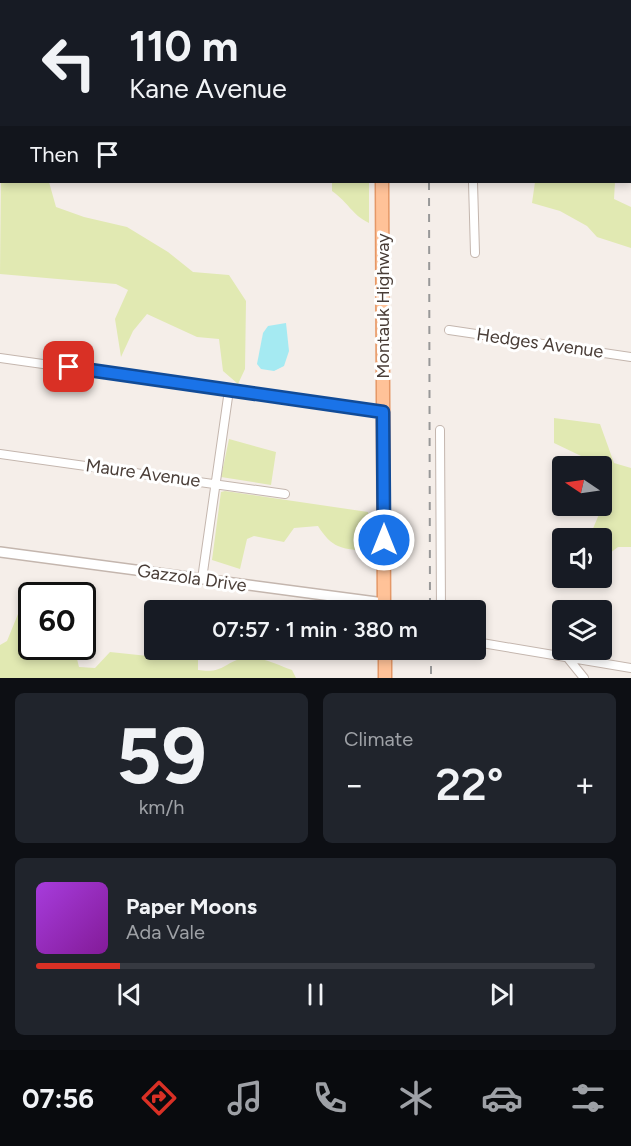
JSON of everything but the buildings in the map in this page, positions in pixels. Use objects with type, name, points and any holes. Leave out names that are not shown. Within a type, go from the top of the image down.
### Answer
[{"type":"main road","name":"Montauk Highway","points":[[382,183],[384,600]]},
{"type":"main road","points":[[385,660],[385,678]]},
{"type":"street","points":[[473,183],[474,252]]},
{"type":"street","name":"Hedges Avenue","points":[[448,330],[631,357]]},
{"type":"street","points":[[0,357],[383,412]]},
{"type":"street","points":[[202,579],[229,390]]},
{"type":"street","points":[[440,430],[441,600]]},
{"type":"street","name":"Maure Avenue","points":[[0,454],[285,494]]},
{"type":"street","name":"Gazzola Drive","points":[[0,552],[338,600]]},
{"type":"street","points":[[486,644],[552,655]]},
{"type":"street","points":[[569,660],[584,678]]},
{"type":"street","points":[[584,660],[631,668]]},
{"type":"green space","points":[[1,183],[49,183],[56,207],[84,217],[127,227],[168,252],[193,272],[229,275],[246,301],[245,369],[238,384],[223,371],[219,339],[197,337],[147,314],[133,331],[121,357],[115,319],[128,290],[116,284],[0,274]]},
{"type":"green space","points":[[332,183],[369,183],[369,223],[358,216],[332,191]]},
{"type":"green space","points":[[535,183],[615,183],[614,199],[631,207],[631,248],[597,237],[587,226],[560,211],[532,203]]},
{"type":"green space","points":[[554,418],[600,424],[611,456],[581,456],[554,443]]},
{"type":"green space","points":[[229,439],[276,452],[271,485],[221,477]]},
{"type":"green space","points":[[612,457],[614,463],[631,468],[631,547],[618,547],[612,552],[612,528],[593,528],[598,516],[612,516]]},
{"type":"green space","points":[[221,492],[368,512],[371,537],[367,551],[338,546],[328,539],[318,526],[294,528],[284,542],[254,536],[247,539],[240,569],[212,560]]},
{"type":"green space","points":[[18,614],[18,660],[77,660],[79,667],[95,668],[110,652],[144,656],[144,660],[198,660],[198,670],[207,671],[219,669],[237,660],[265,660],[292,670],[296,678],[0,678],[0,645],[7,641]]},
{"type":"water","points":[[286,323],[289,351],[284,366],[274,371],[261,369],[257,364],[263,333],[268,326]]},
{"type":"railway","points":[[429,183],[430,600]]},
{"type":"railway","points":[[431,660],[431,678]]},
{"type":"route","points":[[69,367],[383,412],[384,540]]}]
